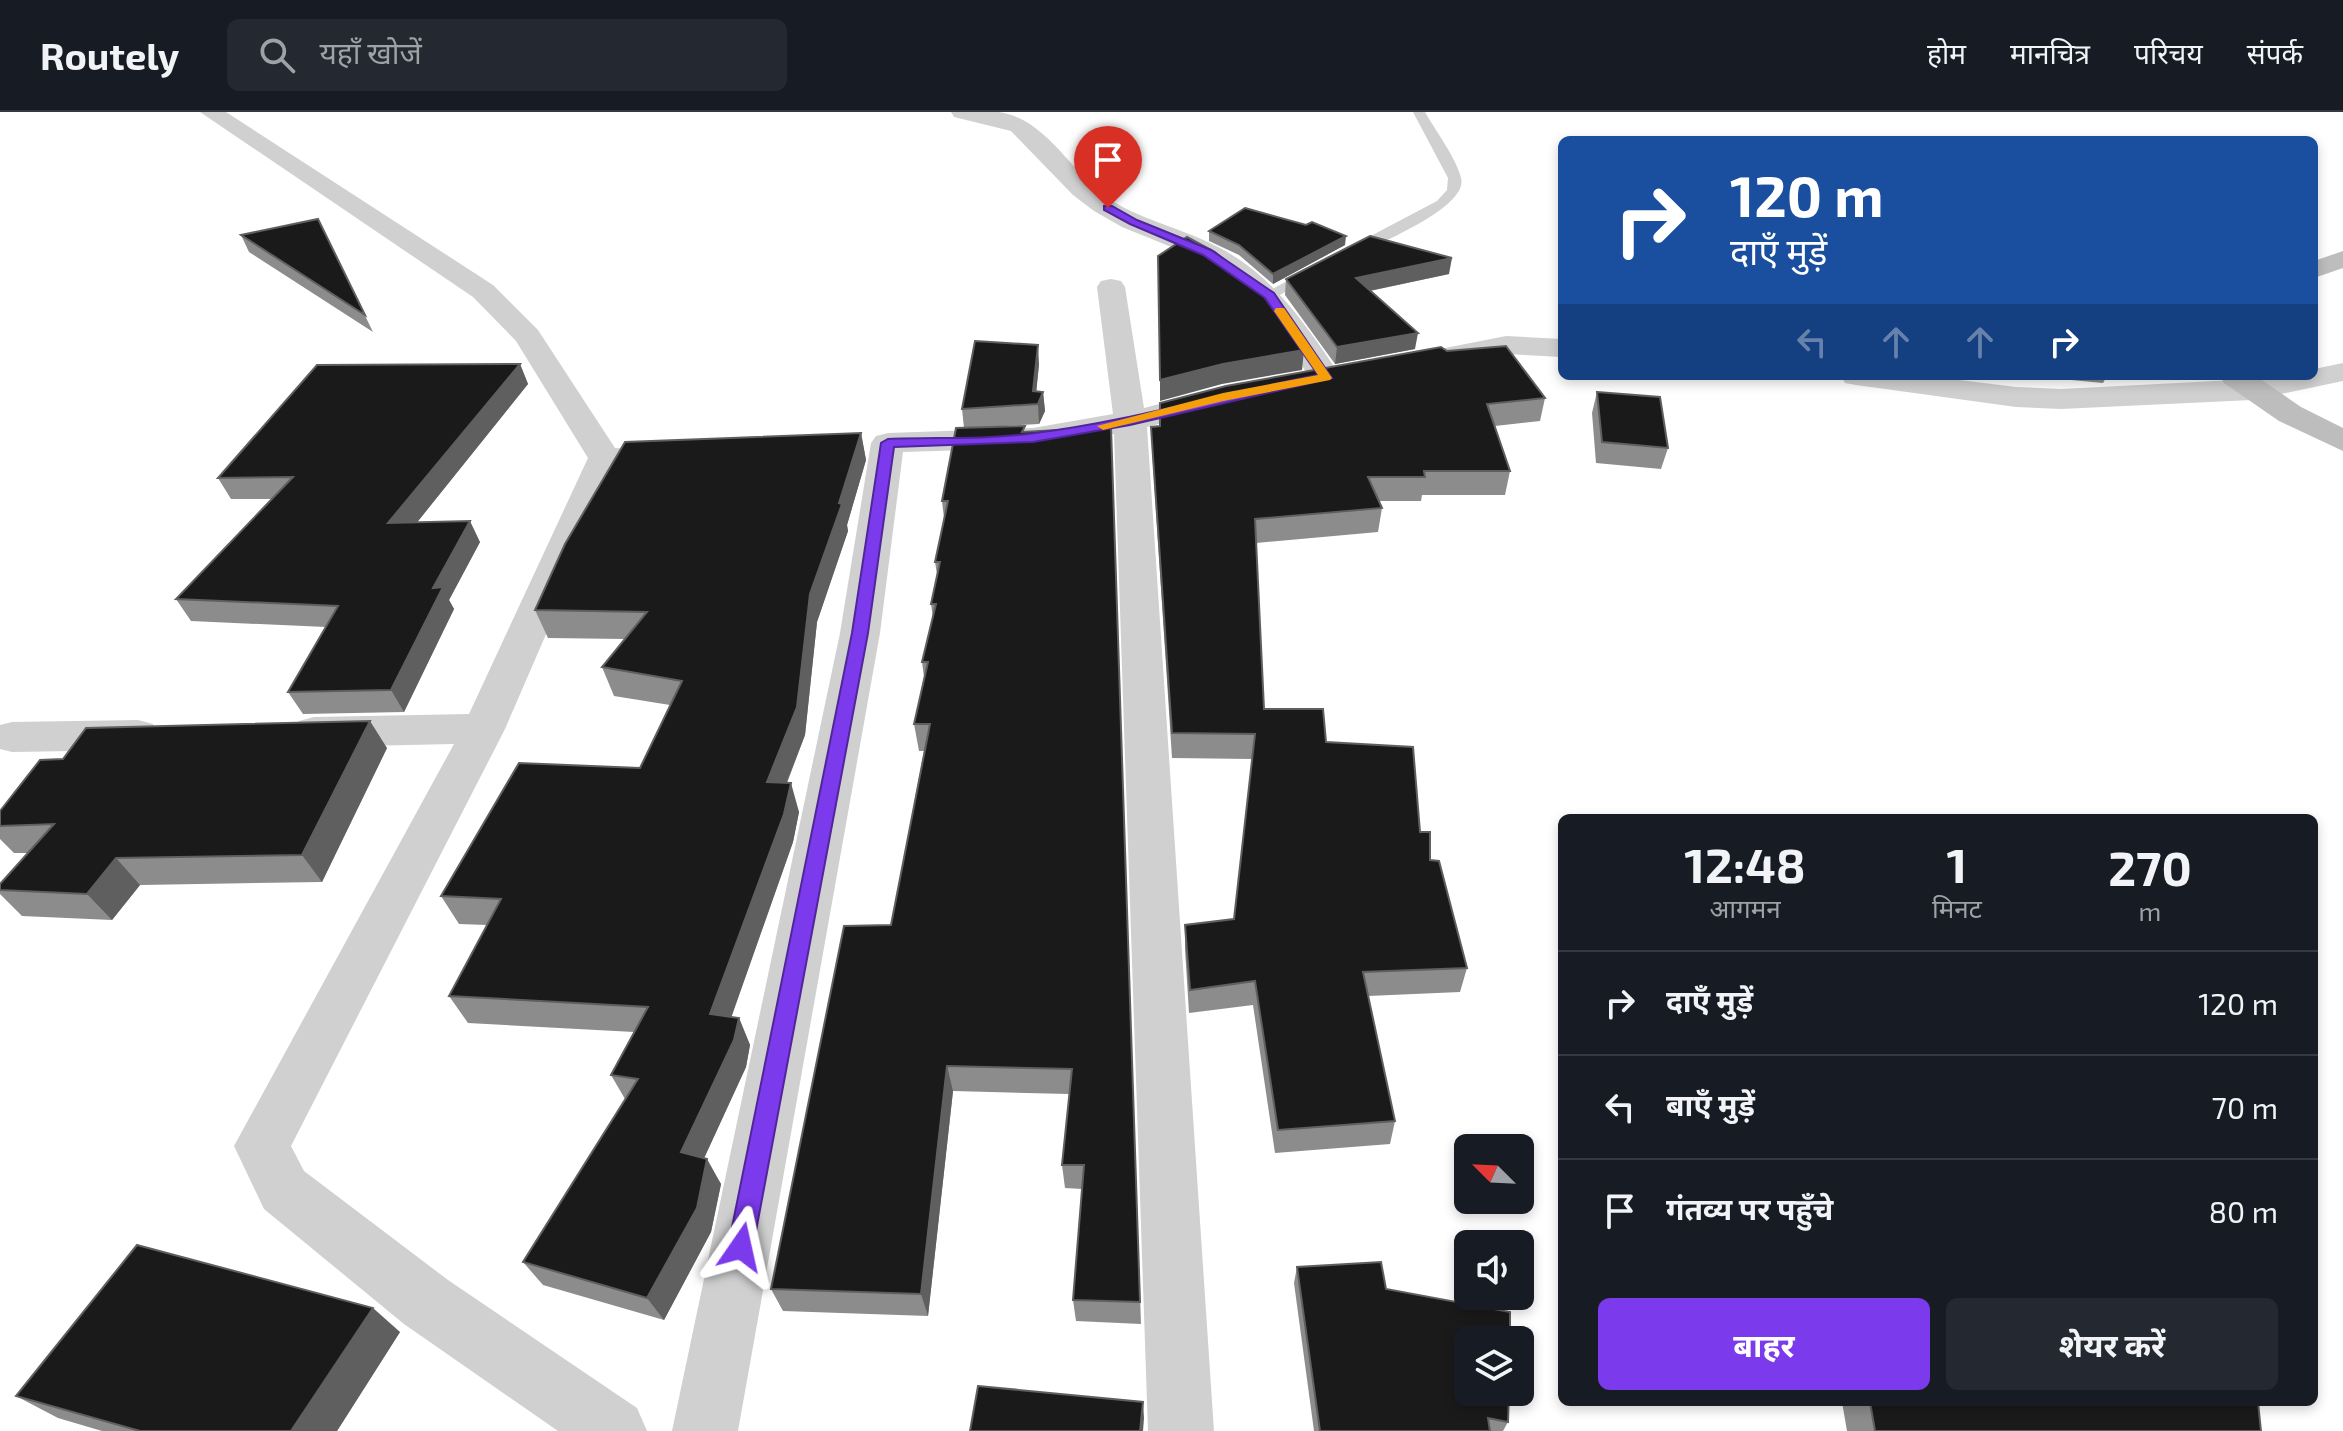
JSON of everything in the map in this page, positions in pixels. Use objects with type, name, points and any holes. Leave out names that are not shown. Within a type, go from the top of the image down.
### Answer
[{"type":"street","points":[[211,112],[483,291],[528,336],[605,458]]},
{"type":"street","points":[[962,112],[1024,129],[1089,197],[1133,222],[1207,252],[1269,295],[1326,378]]},
{"type":"street","points":[[2318,268],[2343,259]]},
{"type":"street","points":[[1111,287],[1130,421],[1181,1431]]},
{"type":"street","points":[[705,1431],[860,633],[872,444],[1033,438],[1130,421],[1267,389],[1506,345],[1558,348]]},
{"type":"street","points":[[2318,375],[2343,372]]},
{"type":"street","points":[[1887,380],[2061,399],[2271,380]]},
{"type":"street","points":[[2244,383],[2290,414],[2343,441]]},
{"type":"street","points":[[605,458],[668,455]]},
{"type":"street","points":[[605,458],[484,729],[262,1146],[284,1190],[426,1302],[614,1431]]},
{"type":"street","points":[[280,732],[484,729]]},
{"type":"street","points":[[12,737],[169,734]]},
{"type":"lane","points":[[1269,295],[1442,204],[1454,191],[1455,178],[1419,112]]},
{"type":"building","points":[[1245,208],[1306,225],[1312,222],[1346,236],[1273,274],[1239,245],[1209,231]]},
{"type":"building","points":[[318,219],[365,315],[241,235]]},
{"type":"building","points":[[1370,236],[1452,258],[1356,278],[1418,333],[1337,347],[1286,279]]},
{"type":"building","points":[[1187,237],[1215,252],[1259,290],[1304,350],[1223,364],[1160,380],[1158,256]]},
{"type":"building","points":[[975,341],[1038,345],[1033,391],[1043,392],[1038,404],[962,409]]},
{"type":"building","points":[[1506,346],[1545,398],[1487,404],[1510,471],[1424,471],[1425,477],[1368,477],[1382,508],[1255,519],[1264,709],[1323,709],[1326,742],[1413,747],[1420,832],[1430,832],[1430,860],[1439,861],[1467,968],[1363,972],[1395,1121],[1278,1130],[1255,981],[1190,990],[1185,925],[1234,919],[1255,734],[1172,733],[1151,427],[1160,426],[1160,403],[1226,386],[1441,347],[1447,351]]},
{"type":"building","points":[[520,364],[388,523],[470,521],[433,588],[443,587],[391,690],[288,692],[338,606],[176,599],[293,477],[218,478],[317,365]]},
{"type":"building","points":[[1597,392],[1660,397],[1668,448],[1602,442]]},
{"type":"building","points":[[1025,426],[1022,432],[1111,427],[1140,1302],[1073,1300],[1084,1165],[1062,1165],[1072,1069],[947,1066],[921,1294],[771,1289],[844,926],[891,925],[930,724],[914,724],[928,662],[922,662],[936,604],[931,604],[940,562],[935,562],[948,501],[942,501],[956,428]]},
{"type":"building","points":[[861,433],[839,503],[842,504],[810,594],[797,707],[767,782],[791,783],[784,814],[710,1014],[739,1018],[734,1040],[681,1152],[707,1159],[697,1208],[647,1298],[523,1262],[638,1079],[611,1075],[648,1007],[449,996],[501,899],[441,896],[519,763],[640,768],[682,681],[602,667],[647,612],[535,610],[565,544],[625,442]]},
{"type":"building","points":[[370,721],[302,855],[116,858],[87,894],[0,890],[0,884],[54,824],[0,826],[0,811],[40,760],[63,759],[86,728]]},
{"type":"building","points":[[137,1245],[373,1308],[291,1431],[140,1431],[16,1396]]},
{"type":"building","points":[[1381,1262],[1386,1289],[1454,1302],[1454,1310],[1510,1312],[1510,1326],[1454,1326],[1454,1406],[1509,1406],[1508,1422],[1488,1418],[1490,1431],[1320,1431],[1297,1267]]},
{"type":"building","points":[[978,1386],[1143,1402],[1140,1431],[970,1431]]},
{"type":"building","points":[[1871,1406],[2258,1406],[2261,1431],[1875,1431]]},
{"type":"slow traffic","points":[[1103,426],[1223,397],[1326,378],[1280,311]]},
{"type":"route","points":[[741,1247],[860,633],[888,443],[1033,438],[1130,421],[1223,397],[1326,378],[1269,295],[1233,267],[1207,252],[1133,222],[1108,208]]}]
